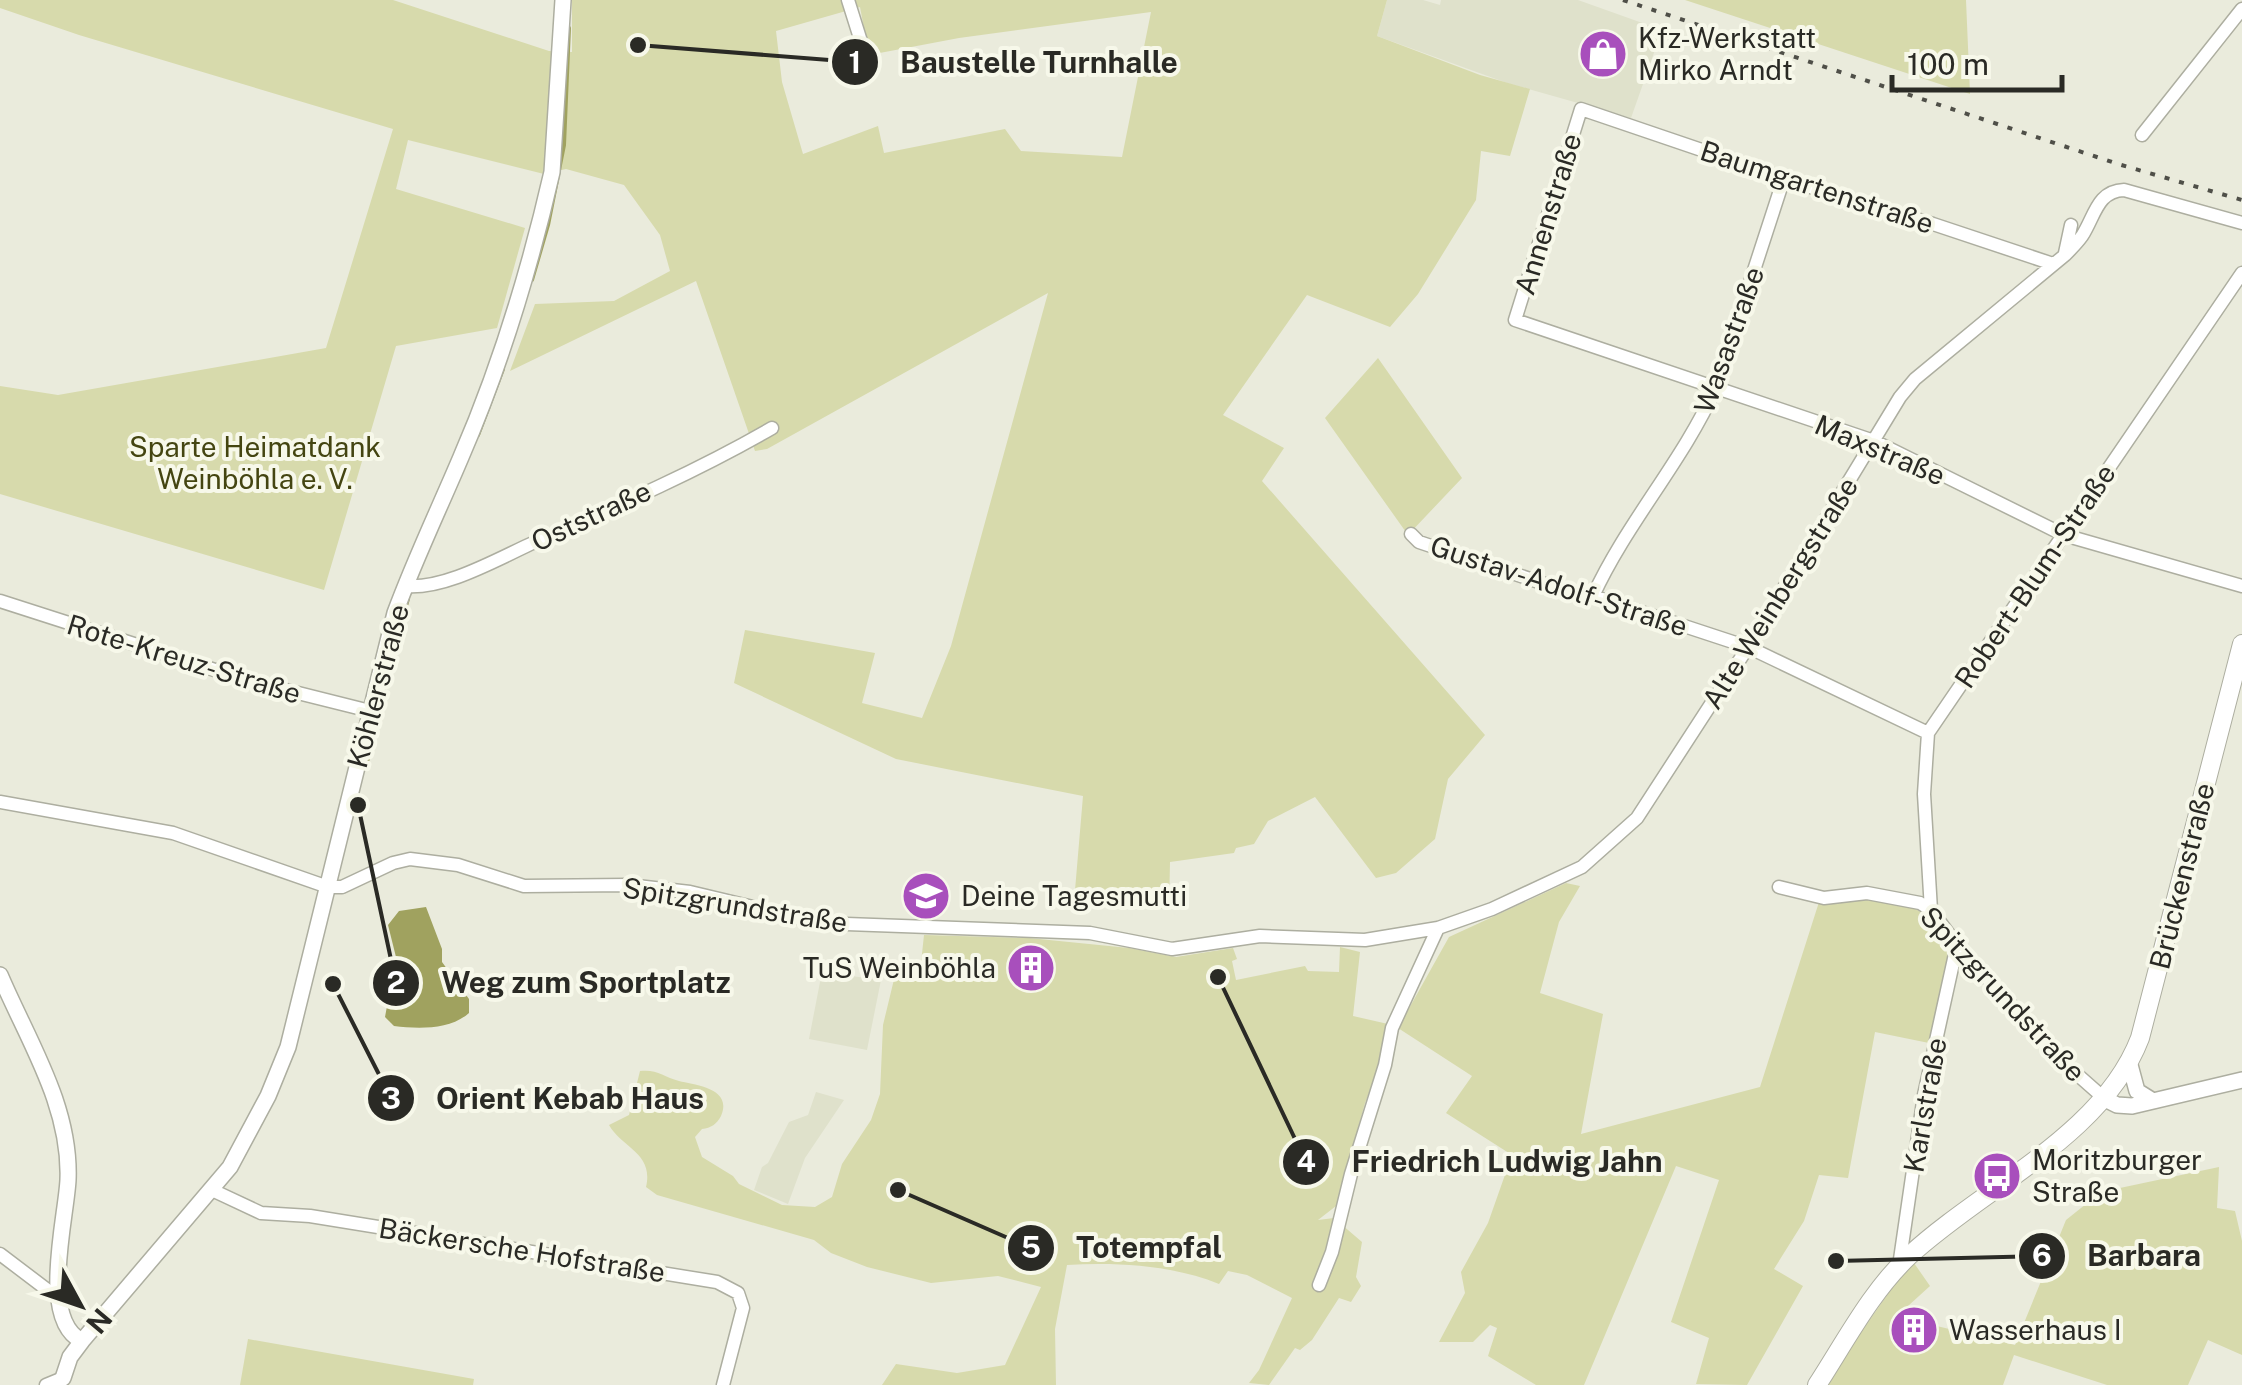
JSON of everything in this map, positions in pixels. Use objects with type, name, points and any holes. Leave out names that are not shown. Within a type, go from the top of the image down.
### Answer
[{"type":"main road","name":"Brückenstraße","points":[[2105,1099],[2130,1065],[2140,1038],[2242,644]]},
{"type":"main road","points":[[1817,1385],[1899,1266],[2079,1124],[2105,1099]]},
{"type":"street","name":"Köhlerstraße","points":[[63,1378],[82,1341],[212,1190],[246,1142],[288,1047],[370,711],[405,586],[462,454],[510,320],[546,198],[554,154],[562,0]]},
{"type":"street","points":[[848,0],[865,54]]},
{"type":"street","points":[[2142,135],[2242,9]]},
{"type":"street","name":"Baumgartenstraße","points":[[1581,109],[2053,264]]},
{"type":"street","name":"Annenstraße","points":[[1515,320],[1581,109]]},
{"type":"street","name":"Wasastraße","points":[[1593,596],[1653,492],[1702,420],[1784,178]]},
{"type":"street","name":"Alte Weinbergstraße","points":[[1637,818],[1748,647],[1886,415],[1915,379],[2065,255],[2081,239],[2103,196],[2112,190],[2242,223]]},
{"type":"street","points":[[2065,255],[2071,225]]},
{"type":"street","name":"Robert-Blum-Straße","points":[[1928,733],[2242,273]]},
{"type":"street","name":"Maxstraße","points":[[1515,320],[1874,441],[2064,535],[2242,586]]},
{"type":"street","name":"Oststraße","points":[[405,586],[422,587],[492,561],[610,509],[772,428]]},
{"type":"street","name":"Gustav-Adolf-Straße","points":[[1411,534],[1419,542],[1436,548],[1748,647],[1928,733]]},
{"type":"street","name":"Rote-Kreuz-Straße","points":[[0,601],[246,680],[370,711]]},
{"type":"street","points":[[1928,733],[1924,794],[1931,910]]},
{"type":"street","points":[[0,802],[174,833],[328,888]]},
{"type":"street","name":"Spitzgrundstraße","points":[[328,888],[342,887],[410,859],[458,865],[524,886],[628,885],[690,892],[835,925],[1090,933],[1172,949],[1260,936],[1365,940],[1438,928],[1492,909],[1582,867],[1637,818]]},
{"type":"street","name":"Spitzgrundstraße","points":[[1779,887],[1824,898],[1885,895],[1920,903],[1931,910],[1957,945],[2062,1061],[2105,1099]]},
{"type":"street","points":[[1319,1285],[1332,1252],[1392,1028],[1438,928]]},
{"type":"street","name":"Karlstraße","points":[[1899,1266],[1924,1095],[1957,945]]},
{"type":"street","points":[[0,975],[52,1090],[65,1134],[68,1178],[58,1298],[64,1324],[82,1341]]},
{"type":"street","points":[[2130,1065],[2138,1091],[2154,1102]]},
{"type":"street","points":[[2105,1099],[2122,1106],[2154,1102],[2242,1080]]},
{"type":"street","name":"Bäckersche Hofstraße","points":[[212,1190],[262,1213],[310,1216],[717,1282],[738,1294],[743,1308],[723,1385]]},
{"type":"street","points":[[0,1254],[58,1298]]},
{"type":"street","points":[[46,1385],[63,1378]]},
{"type":"shaded area","points":[[1387,0],[1423,0],[1440,5],[1441,0],[1578,0],[1662,30],[1631,118],[1507,83],[1377,36]]},
{"type":"shaded area","points":[[426,907],[442,949],[442,962],[469,999],[469,1013],[443,1025],[394,1026],[385,1017],[396,957],[388,925],[399,911]]},
{"type":"shaded area","points":[[829,973],[881,980],[867,1050],[809,1039],[820,982]]},
{"type":"shaded area","points":[[816,1092],[844,1100],[805,1158],[788,1204],[754,1190],[762,1167],[768,1163],[789,1122],[808,1115]]},
{"type":"green space","name":"Sparte Heimatdank Weinböhla e. V.","points":[[0,0],[393,0],[549,51],[572,52],[572,0],[1387,0],[1377,36],[1480,75],[1530,89],[1510,156],[1481,151],[1476,200],[1418,294],[1390,327],[1307,295],[1223,415],[1284,448],[1262,481],[1485,735],[1448,779],[1435,839],[1396,873],[1376,878],[1315,797],[1268,821],[1254,844],[1236,848],[1234,853],[1170,862],[1169,909],[1074,902],[1083,796],[896,759],[734,683],[745,630],[875,653],[862,703],[922,718],[951,646],[1048,293],[767,449],[755,451],[696,281],[510,371],[535,304],[614,301],[670,271],[660,235],[624,185],[566,169],[544,174],[408,140],[396,189],[525,228],[497,328],[396,346],[324,590],[0,494],[0,386],[58,395],[326,348],[393,129],[0,8]],"holes":[[[860,7],[869,55],[959,38],[1151,12],[1122,157],[1021,151],[1005,129],[884,153],[878,126],[803,154],[782,82],[776,31]]]},
{"type":"green space","points":[[1685,0],[1966,0],[1970,94]]},
{"type":"green space","points":[[1378,358],[1462,478],[1408,535],[1325,418]]},
{"type":"green space","points":[[1566,883],[1580,886],[1559,922],[1540,993],[1603,1014],[1581,1134],[1760,1087],[1819,902],[1865,898],[1895,901],[1922,913],[1949,944],[1951,952],[1929,1043],[1875,1032],[1848,1178],[1819,1175],[1804,1221],[1774,1269],[1803,1286],[1747,1385],[1696,1384],[1709,1338],[1671,1322],[1719,1180],[1676,1166],[1584,1385],[1536,1385],[1488,1356],[1497,1328],[1490,1325],[1473,1342],[1439,1342],[1465,1293],[1461,1272],[1488,1223],[1512,1155],[1446,1113],[1472,1076],[1398,1028],[1449,937]]},
{"type":"green space","points":[[924,935],[1029,938],[1176,957],[1233,948],[1236,980],[1305,966],[1308,971],[1339,972],[1340,947],[1360,952],[1353,1016],[1388,1024],[1379,1067],[1336,1206],[1318,1220],[1334,1218],[1362,1242],[1356,1277],[1361,1286],[1351,1302],[1339,1298],[1312,1340],[1300,1350],[1295,1348],[1269,1385],[1249,1383],[1259,1370],[1292,1298],[1247,1275],[1228,1271],[1219,1284],[1164,1269],[1105,1264],[1067,1265],[1055,1329],[1056,1385],[882,1385],[896,1364],[957,1373],[1005,1365],[1041,1287],[998,1276],[931,1283],[867,1267],[831,1253],[814,1240],[657,1195],[646,1187],[641,1159],[609,1125],[629,1115],[640,1071],[702,1086],[722,1099],[721,1116],[695,1137],[702,1157],[739,1184],[782,1205],[815,1207],[832,1197],[842,1164],[871,1120],[880,1094],[883,1025],[897,967],[920,972]]},
{"type":"green space","points":[[2219,1167],[2217,1208],[2235,1211],[2242,1241],[2242,1355],[2208,1340],[2188,1385],[2107,1385],[2014,1355],[2003,1385],[1824,1385],[1899,1278],[1914,1263],[1930,1286],[1908,1306],[1908,1319],[2015,1345],[2066,1220],[2101,1192]]},
{"type":"green space","points":[[248,1339],[474,1379],[473,1385],[240,1385]]},
{"type":"waterway","points":[[532,280],[564,145],[569,28]]},
{"type":"waterway","points":[[478,435],[503,369]]},
{"type":"waterway","points":[[390,662],[408,599]]},
{"type":"waterway","points":[[368,759],[384,691]]},
{"type":"railway","points":[[1623,0],[2118,164],[2242,200]]},
{"type":"place","name":"Baustelle Turnhalle","points":[[638,45]]},
{"type":"place","name":"Kfz-Werkstatt Mirko Arndt","points":[[1603,54]]},
{"type":"place","name":"Weg zum Sportplatz","points":[[358,805]]},
{"type":"place","name":"Deine Tagesmutti","points":[[926,896]]},
{"type":"place","name":"TuS Weinböhla","points":[[1031,968]]},
{"type":"place","name":"Friedrich Ludwig Jahn","points":[[1218,977]]},
{"type":"place","name":"Orient Kebab Haus","points":[[333,984]]},
{"type":"place","name":"Moritzburger Straße","points":[[1997,1176]]},
{"type":"place","name":"Totempfal","points":[[898,1190]]},
{"type":"place","name":"Barbara","points":[[1836,1261]]},
{"type":"place","name":"Wasserhaus I","points":[[1914,1330]]}]
